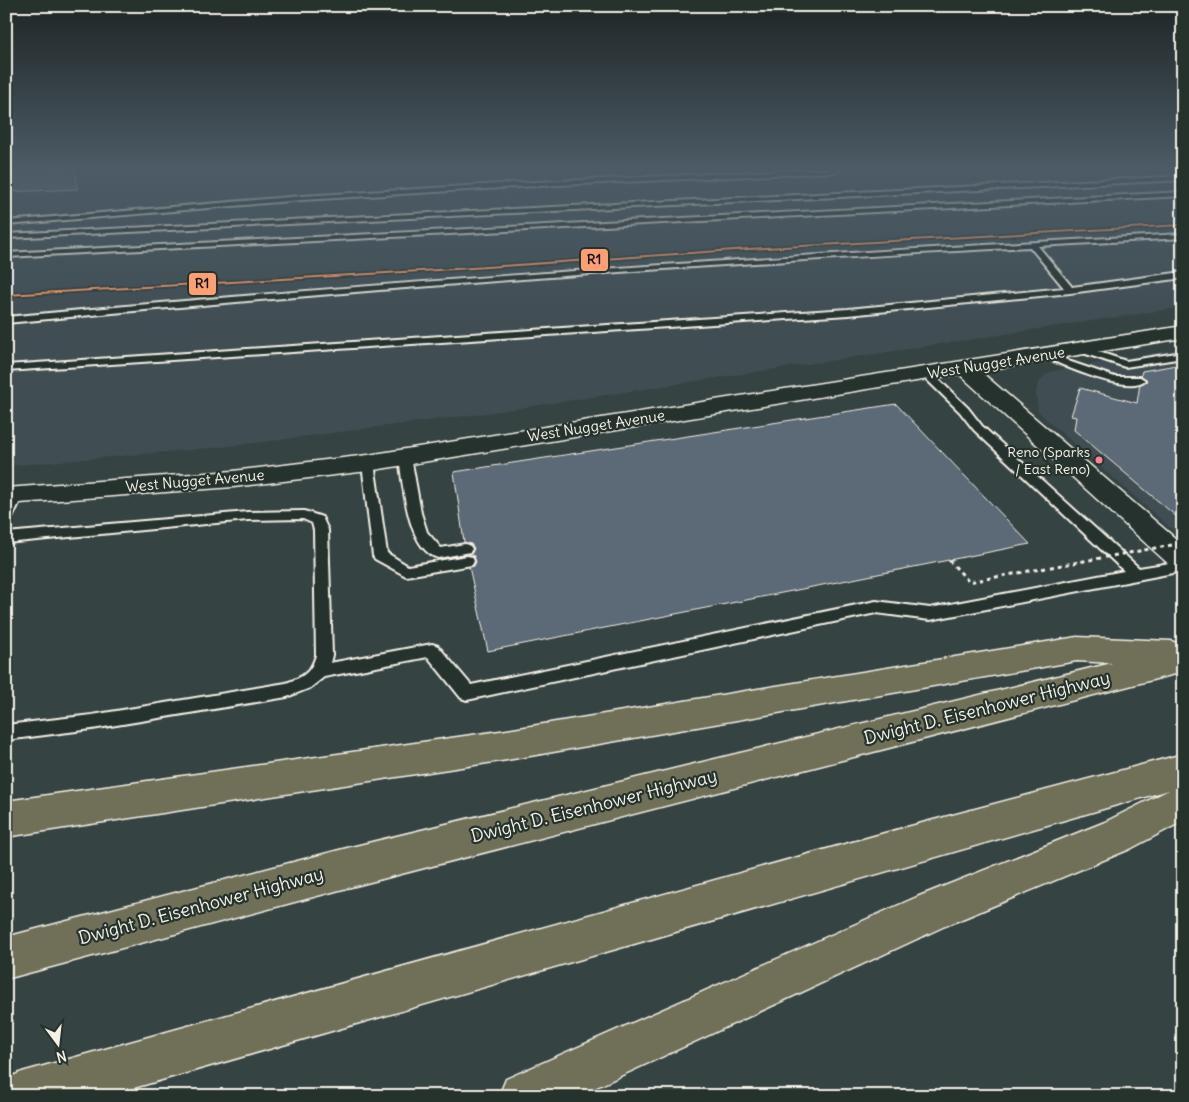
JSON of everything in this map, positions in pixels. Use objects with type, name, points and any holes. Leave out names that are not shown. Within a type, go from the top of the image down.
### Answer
[{"type":"highway","points":[[6,819],[507,745],[1077,649],[1183,655]]},
{"type":"highway","name":"Dwight D. Eisenhower Highway","points":[[6,958],[347,868],[1183,659]]},
{"type":"highway","points":[[22,1096],[306,1017],[857,859],[1183,770]]},
{"type":"highway","points":[[524,1096],[931,911],[1117,836],[1183,802]]},
{"type":"street","name":"West Nugget Avenue","points":[[10,503],[368,463],[1183,332]]},
{"type":"street","points":[[964,368],[1183,561]]},
{"type":"lane","points":[[6,223],[25,221]]},
{"type":"lane","points":[[6,236],[302,221]]},
{"type":"lane","points":[[6,255],[654,221]]},
{"type":"lane","points":[[6,320],[258,296],[888,252],[1183,236]]},
{"type":"lane","points":[[1033,245],[1070,290]]},
{"type":"lane","points":[[6,368],[838,312],[1070,290],[1183,275]]},
{"type":"lane","points":[[1081,349],[1125,364],[1183,355]]},
{"type":"lane","points":[[1048,354],[1067,364],[1114,380],[1140,380]]},
{"type":"lane","points":[[927,374],[964,410],[978,428],[1136,574]]},
{"type":"lane","points":[[368,463],[380,556],[406,571],[466,555],[438,553],[421,534],[414,513],[405,457]]},
{"type":"lane","points":[[6,538],[248,516],[304,515],[316,520],[321,530],[324,655],[320,670]]},
{"type":"lane","points":[[6,733],[92,722],[287,690],[304,683],[320,670],[432,650],[467,694],[876,607],[930,614],[1183,566]]},
{"type":"path","points":[[949,560],[969,582],[1183,542]]},
{"type":"shaded area","points":[[6,221],[1183,221],[1183,307],[480,414],[222,447],[6,466]]},
{"type":"shaded area","points":[[1183,348],[1183,539],[1047,420],[1038,411],[1036,394],[1038,384],[1044,376],[1053,371]]},
{"type":"building","points":[[1183,364],[1183,522],[1074,430],[1076,417],[1071,416],[1080,388],[1137,403],[1140,384],[1147,381],[1141,375],[1142,371]]},
{"type":"building","points":[[896,404],[1030,544],[488,651],[469,567],[474,566],[476,562],[474,556],[468,554],[472,553],[474,548],[471,544],[464,542],[454,472]]},
{"type":"transit line","name":"R1","points":[[6,295],[472,268],[749,249],[1183,225]]},
{"type":"place","name":"Reno (Sparks / East Reno)","points":[[1099,460]]}]
